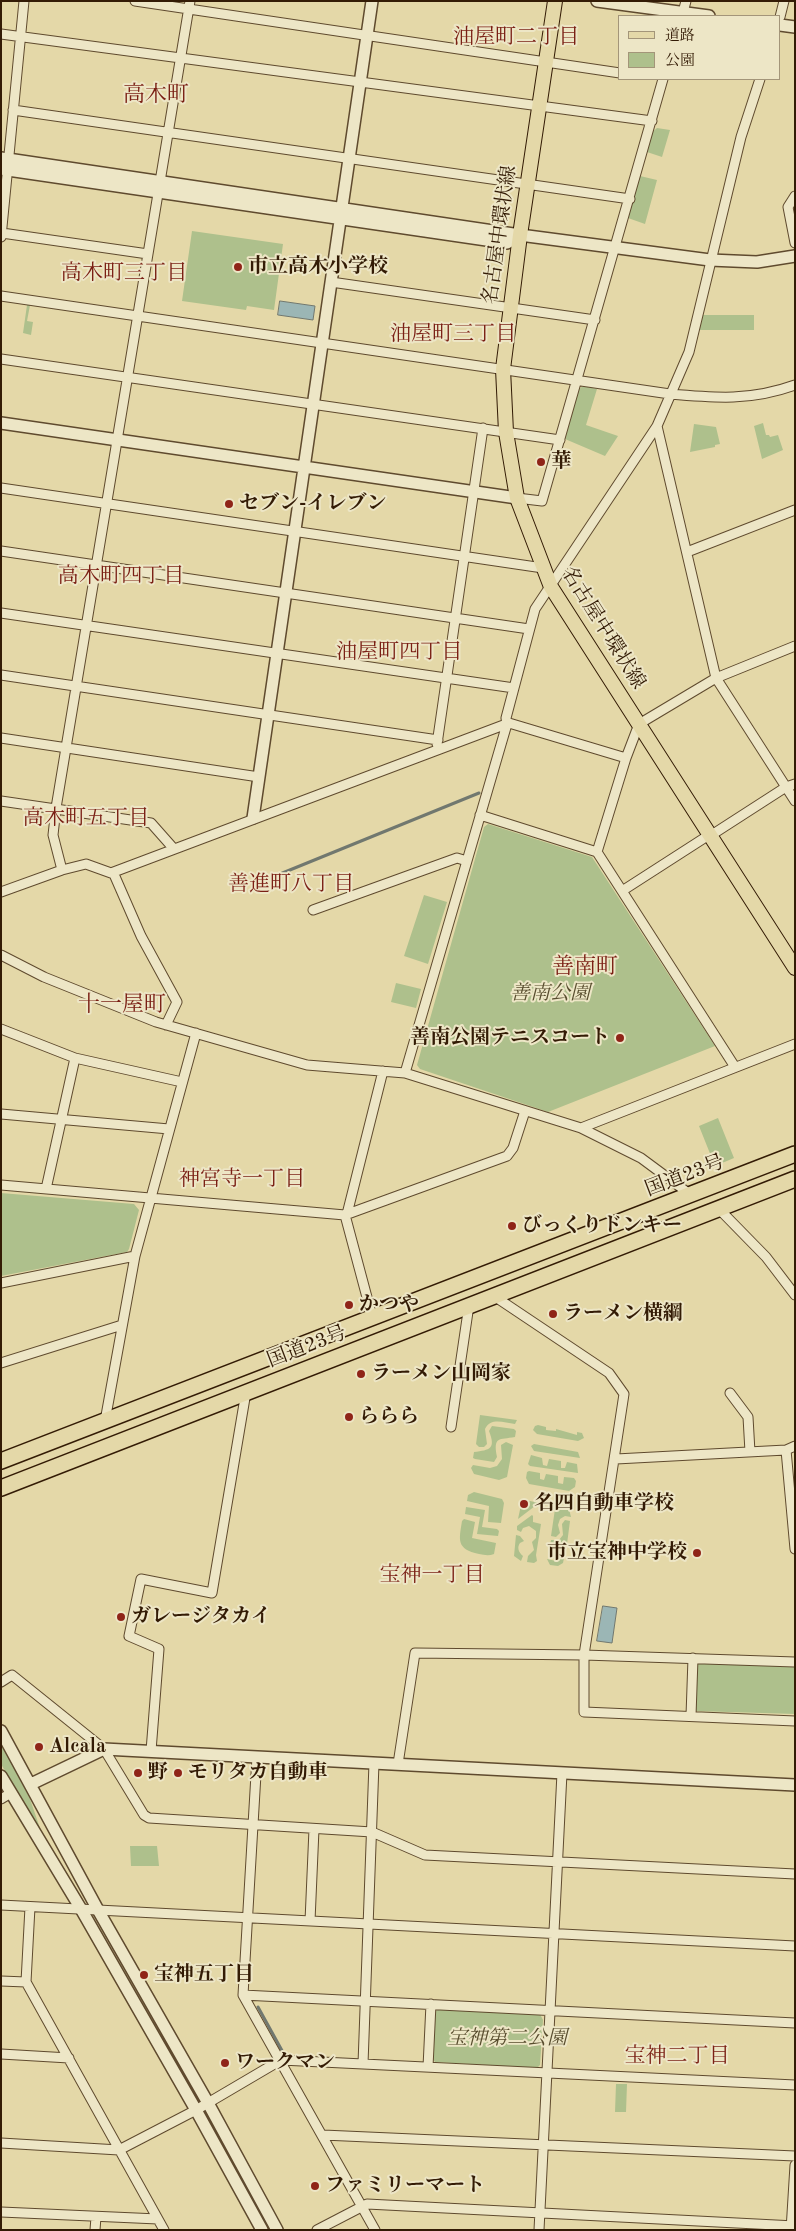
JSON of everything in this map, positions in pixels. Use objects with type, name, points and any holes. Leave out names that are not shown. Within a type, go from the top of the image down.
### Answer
[{"type":"highway","name":"国道23号","points":[[1,1461],[795,1154]]},
{"type":"highway","name":"国道23号","points":[[1,1488],[795,1179]]},
{"type":"main road","name":"名古屋中環状線","points":[[555,1],[527,185],[503,370],[506,432],[517,498],[551,587],[795,968]]},
{"type":"street","points":[[1,237],[5,164],[13,110],[24,1]]},
{"type":"street","points":[[135,1],[189,5],[367,36],[618,73]]},
{"type":"street","points":[[253,818],[372,1]]},
{"type":"street","points":[[597,1],[682,15],[686,1]]},
{"type":"street","points":[[780,15],[784,1]]},
{"type":"street","points":[[62,870],[53,835],[56,808],[189,5]]},
{"type":"street","points":[[781,25],[795,27]]},
{"type":"street","points":[[1,34],[652,121]]},
{"type":"street","points":[[1,423],[542,501],[652,121],[660,80]]},
{"type":"street","points":[[405,1073],[507,724],[506,718],[534,609],[551,587],[657,426],[689,352],[741,137],[760,80]]},
{"type":"street","points":[[13,110],[630,199]]},
{"type":"street","points":[[5,164],[341,214],[507,243],[520,235],[710,260],[757,262],[795,256]]},
{"type":"street","points":[[795,196],[788,207],[795,243]]},
{"type":"street","points":[[2,233],[148,254]]},
{"type":"street","points":[[331,282],[595,320]]},
{"type":"street","points":[[1,296],[503,370],[578,379],[670,394],[735,398],[755,396],[795,385]]},
{"type":"street","points":[[1,358],[560,440]]},
{"type":"street","points":[[657,426],[716,678],[790,786],[795,802]]},
{"type":"street","points":[[437,744],[482,428]]},
{"type":"street","points":[[1,488],[543,568]]},
{"type":"street","points":[[687,552],[795,510]]},
{"type":"street","points":[[1,551],[529,629]]},
{"type":"street","points":[[1,614],[514,688]]},
{"type":"street","points":[[597,852],[626,758],[640,724],[716,678],[795,646]]},
{"type":"street","points":[[1,675],[268,715],[437,744]]},
{"type":"street","points":[[1,892],[62,870],[86,864],[113,872],[437,744],[507,724],[626,758]]},
{"type":"street","points":[[1,738],[260,777]]},
{"type":"street","points":[[622,890],[790,786]]},
{"type":"street","points":[[1,801],[151,823],[174,849]]},
{"type":"street","points":[[480,815],[597,852],[735,1067]]},
{"type":"street","points":[[313,910],[457,858],[467,861]]},
{"type":"street","points":[[113,872],[141,936],[177,1002],[166,1025]]},
{"type":"street","points":[[1,956],[44,977],[166,1025],[196,1034],[307,1066],[405,1073],[581,1128],[641,1158],[691,1195]]},
{"type":"street","points":[[1,1029],[75,1058],[182,1082]]},
{"type":"street","points":[[105,1422],[135,1256],[196,1034]]},
{"type":"street","points":[[581,1128],[795,1044]]},
{"type":"street","points":[[46,1189],[75,1058]]},
{"type":"street","points":[[372,1316],[346,1215],[384,1071]]},
{"type":"street","points":[[1,1185],[346,1215],[507,1156],[513,1148],[525,1111]]},
{"type":"street","points":[[1,1114],[169,1129]]},
{"type":"street","points":[[719,1209],[766,1257],[793,1291]]},
{"type":"street","points":[[1,1282],[135,1256]]},
{"type":"street","points":[[494,1296],[609,1374],[624,1394],[616,1459],[584,1655],[584,1712],[795,1720]]},
{"type":"street","points":[[451,1427],[469,1305]]},
{"type":"street","points":[[1,1363],[122,1325]]},
{"type":"street","points":[[152,1751],[159,1649],[129,1636],[141,1579],[212,1593],[246,1392]]},
{"type":"street","points":[[730,1393],[748,1417],[750,1452]]},
{"type":"street","points":[[616,1459],[790,1448],[795,1549]]},
{"type":"street","points":[[398,1764],[415,1653],[584,1655],[795,1662]]},
{"type":"street","points":[[691,1716],[693,1658]]},
{"type":"street","points":[[1,1682],[12,1676],[104,1749],[144,1815],[148,1818],[372,1832],[425,1855],[795,1874]]},
{"type":"street","points":[[1,1731],[98,1910],[208,2103],[277,2230]]},
{"type":"street","points":[[31,1784],[104,1749],[795,1785]]},
{"type":"street","points":[[257,1757],[243,1995],[323,2134],[375,2230]]},
{"type":"street","points":[[363,2064],[374,1763]]},
{"type":"street","points":[[539,2230],[562,1773]]},
{"type":"street","points":[[1,1776],[6,1796],[81,1909],[262,2230]]},
{"type":"street","points":[[310,1922],[314,1829]]},
{"type":"street","points":[[1,1906],[795,1946]]},
{"type":"street","points":[[30,1907],[26,1982],[164,2230]]},
{"type":"street","points":[[1,1981],[26,1982]]},
{"type":"street","points":[[243,1995],[795,2023]]},
{"type":"street","points":[[428,2067],[431,2004]]},
{"type":"street","points":[[1,2054],[69,2058]]},
{"type":"street","points":[[1,2143],[119,2150],[196,2110],[281,2060],[795,2085]]},
{"type":"street","points":[[323,2134],[795,2156]]},
{"type":"street","points":[[316,2230],[367,2204],[793,2227],[795,2165]]},
{"type":"street","points":[[1,2212],[158,2219]]},
{"type":"street","points":[[96,2217],[96,2230]]},
{"type":"green space","points":[[657,128],[670,130],[662,157],[647,152],[652,132]]},
{"type":"green space","points":[[640,176],[657,180],[645,224],[628,218]]},
{"type":"green space","points":[[192,231],[283,244],[274,310],[247,306],[246,310],[182,301]]},
{"type":"green space","points":[[27,305],[30,305],[27,321],[33,322],[31,335],[23,333]]},
{"type":"green space","points":[[701,315],[754,315],[754,330],[697,330]]},
{"type":"green space","points":[[583,386],[597,389],[586,425],[618,436],[605,456],[565,439],[579,389]]},
{"type":"green space","points":[[763,423],[766,435],[770,437],[778,435],[783,450],[762,459],[754,426]]},
{"type":"green space","points":[[694,424],[716,427],[720,444],[715,445],[715,447],[690,452]]},
{"type":"green space","name":"善南公園","points":[[488,824],[592,857],[715,1046],[548,1112],[420,1069],[417,1065],[484,827]]},
{"type":"green space","points":[[424,895],[447,902],[428,964],[404,956]]},
{"type":"green space","points":[[396,983],[421,989],[416,1008],[391,1002]]},
{"type":"green space","points":[[718,1118],[734,1158],[715,1166],[699,1126]]},
{"type":"green space","points":[[1,1193],[134,1204],[139,1210],[129,1249],[127,1252],[1,1276]]},
{"type":"green space","points":[[480,1415],[517,1420],[515,1424],[494,1422],[488,1425],[485,1429],[487,1444],[484,1447],[479,1447],[476,1444]]},
{"type":"green space","points":[[538,1425],[546,1427],[546,1430],[556,1431],[556,1429],[577,1435],[577,1432],[582,1433],[584,1438],[578,1441],[537,1434],[533,1430]]},
{"type":"green space","points":[[492,1426],[514,1429],[516,1431],[515,1437],[498,1440],[496,1445],[497,1457],[494,1462],[473,1458],[474,1452],[488,1449],[492,1445],[489,1431]]},
{"type":"green space","points":[[506,1442],[513,1445],[507,1477],[499,1480],[474,1474],[471,1468],[473,1465],[490,1468],[497,1466],[502,1459],[501,1445]]},
{"type":"green space","points":[[534,1444],[578,1452],[580,1458],[534,1451],[531,1446]]},
{"type":"green space","points":[[531,1455],[542,1458],[543,1465],[547,1466],[549,1459],[561,1461],[561,1468],[565,1468],[567,1462],[577,1464],[578,1473],[530,1466],[528,1464]]},
{"type":"green space","points":[[529,1471],[540,1473],[540,1479],[544,1480],[546,1474],[558,1476],[558,1483],[563,1484],[564,1477],[574,1478],[576,1481],[575,1487],[569,1491],[529,1484],[526,1478]]},
{"type":"green space","points":[[474,1492],[502,1499],[504,1503],[501,1523],[488,1522],[489,1506],[467,1501],[468,1495]]},
{"type":"green space","points":[[530,1501],[539,1503],[518,1519],[521,1505]]},
{"type":"green space","points":[[466,1507],[485,1510],[482,1527],[497,1529],[499,1531],[498,1536],[477,1534],[480,1517],[465,1514]]},
{"type":"green space","points":[[559,1507],[569,1509],[571,1517],[565,1516],[560,1519],[558,1525],[560,1533],[556,1537],[551,1536],[555,1509]]},
{"type":"green space","points":[[532,1515],[533,1522],[541,1524],[536,1555],[537,1561],[534,1563],[527,1562],[528,1556],[534,1550],[532,1542],[536,1538],[536,1531],[529,1526],[523,1528],[521,1532],[517,1530],[517,1526]]},
{"type":"green space","points":[[464,1519],[475,1522],[472,1538],[496,1543],[494,1554],[479,1554],[463,1546],[460,1533]]},
{"type":"green space","points":[[565,1520],[570,1521],[567,1544],[556,1543],[554,1557],[548,1556],[551,1540],[559,1540],[563,1535],[562,1524]]},
{"type":"green space","points":[[516,1535],[520,1536],[524,1541],[518,1546],[523,1556],[521,1561],[514,1556]]},
{"type":"green space","points":[[559,1547],[566,1548],[563,1563],[558,1566],[550,1565],[547,1559],[556,1561]]},
{"type":"green space","points":[[700,1662],[794,1666],[795,1714],[695,1711],[696,1667]]},
{"type":"green space","points":[[1,1743],[30,1799],[43,1837],[1,1764]]},
{"type":"green space","points":[[130,1846],[157,1846],[159,1866],[131,1866]]},
{"type":"green space","name":"宝神第二公園","points":[[438,2010],[540,2014],[543,2020],[540,2065],[537,2068],[435,2062],[432,2058],[433,2012]]},
{"type":"green space","points":[[616,2084],[627,2084],[626,2112],[615,2112]]},
{"type":"water","points":[[280,301],[315,306],[313,320],[278,315]]},
{"type":"water","points":[[603,1606],[617,1608],[612,1643],[597,1641]]},
{"type":"waterway","points":[[280,874],[479,793]]},
{"type":"waterway","points":[[258,2007],[285,2056]]},
{"type":"place","name":"市立高木小学校","points":[[238,267]]},
{"type":"place","name":"華","points":[[541,462]]},
{"type":"place","name":"セブン-イレブン","points":[[229,504]]},
{"type":"place","name":"善南公園テニスコート","points":[[620,1038]]},
{"type":"place","name":"びっくりドンキー","points":[[512,1226]]},
{"type":"place","name":"かつや","points":[[349,1305]]},
{"type":"place","name":"ラーメン横綱","points":[[553,1314]]},
{"type":"place","name":"ラーメン山岡家","points":[[361,1374]]},
{"type":"place","name":"ららら","points":[[349,1417]]},
{"type":"place","name":"名四自動車学校","points":[[524,1504]]},
{"type":"place","name":"市立宝神中学校","points":[[697,1553]]},
{"type":"place","name":"ガレージタカイ","points":[[121,1617]]},
{"type":"place","name":"Alcala","points":[[39,1747]]},
{"type":"place","name":"野","points":[[138,1773]]},
{"type":"place","name":"モリタカ自動車","points":[[178,1773]]},
{"type":"place","name":"宝神五丁目","points":[[144,1975]]},
{"type":"place","name":"ワークマン","points":[[225,2063]]},
{"type":"place","name":"ファミリーマート","points":[[315,2186]]},
{"type":"district","name":"油屋町二丁目","points":[[516,37]]},
{"type":"district","name":"高木町","points":[[156,95]]},
{"type":"district","name":"高木町三丁目","points":[[124,273]]},
{"type":"district","name":"油屋町三丁目","points":[[453,334]]},
{"type":"district","name":"高木町四丁目","points":[[121,576]]},
{"type":"district","name":"油屋町四丁目","points":[[399,652]]},
{"type":"district","name":"高木町五丁目","points":[[86,818]]},
{"type":"district","name":"善進町八丁目","points":[[291,884]]},
{"type":"district","name":"善南町","points":[[585,967]]},
{"type":"district","name":"十一屋町","points":[[122,1005]]},
{"type":"district","name":"神宮寺一丁目","points":[[242,1179]]},
{"type":"district","name":"宝神一丁目","points":[[432,1575]]},
{"type":"district","name":"宝神二丁目","points":[[677,2056]]}]
